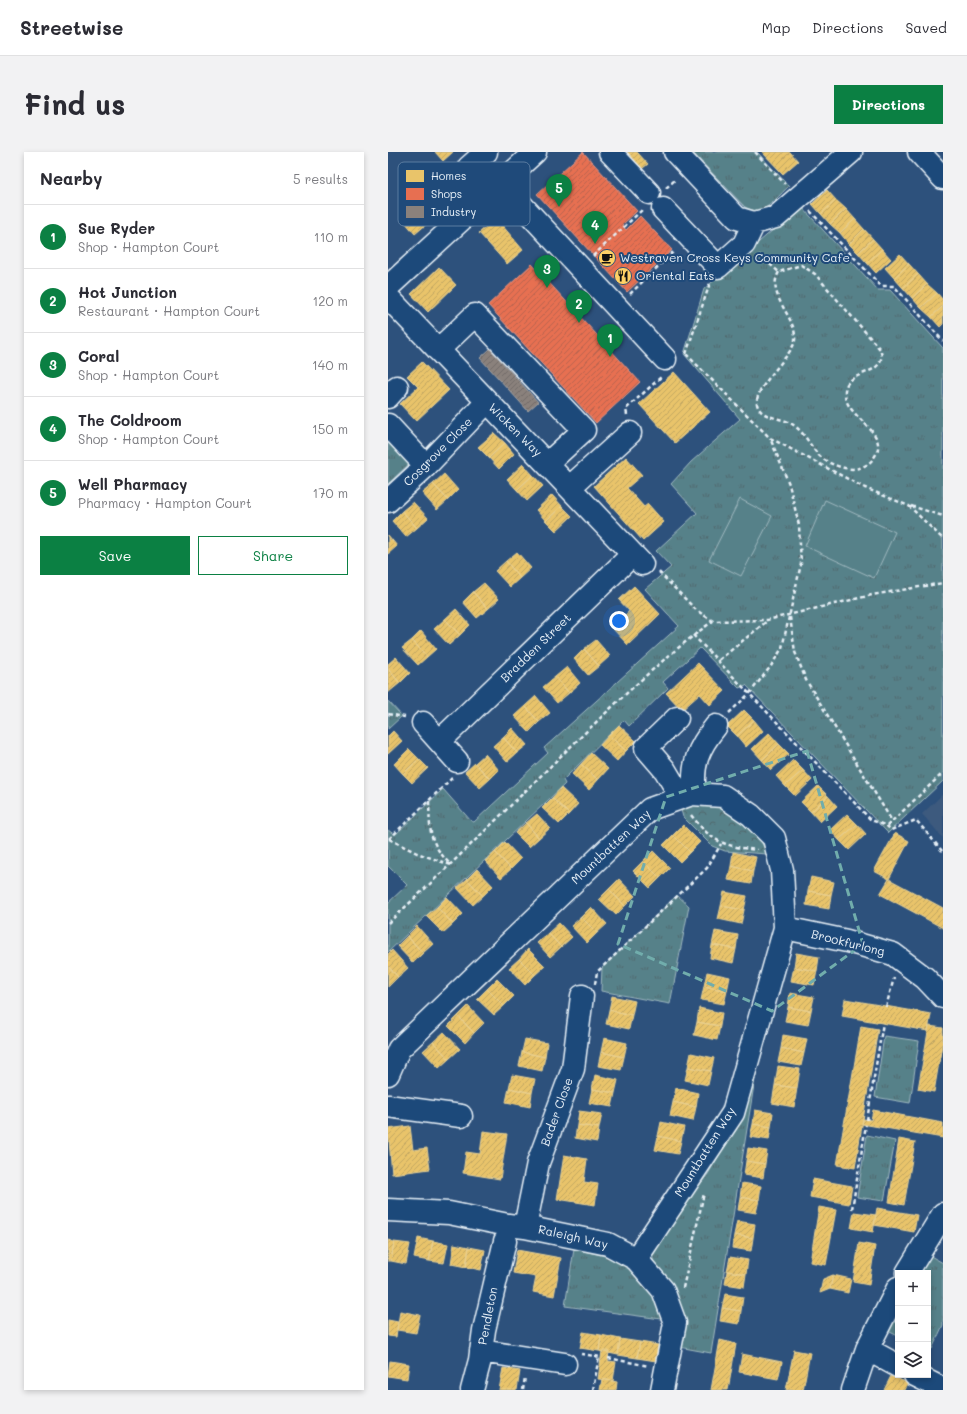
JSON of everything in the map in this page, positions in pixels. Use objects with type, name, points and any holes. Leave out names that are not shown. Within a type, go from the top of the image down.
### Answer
[{"type":"street","points":[[475,162],[486,152]]},
{"type":"street","points":[[524,162],[535,152]]},
{"type":"street","points":[[610,152],[718,267],[744,244],[754,223]]},
{"type":"street","points":[[675,152],[737,218],[754,223],[776,217],[851,152]]},
{"type":"street","points":[[918,152],[943,178]]},
{"type":"street","points":[[530,214],[665,359]]},
{"type":"street","points":[[390,301],[461,226]]},
{"type":"street","name":"Wicken Way","points":[[390,301],[548,463],[637,559]]},
{"type":"street","points":[[438,350],[475,315],[584,430],[548,463]]},
{"type":"street","name":"Cosgrove Close","points":[[388,501],[426,466],[487,402]]},
{"type":"street","points":[[388,425],[426,466]]},
{"type":"street","points":[[570,487],[630,433]]},
{"type":"street","name":"Bradden Street","points":[[440,741],[637,559]]},
{"type":"street","points":[[677,718],[646,748],[688,796]]},
{"type":"street","points":[[423,723],[457,762]]},
{"type":"street","points":[[688,796],[696,758],[704,741],[716,726]]},
{"type":"street","name":"Mountbatten Way","points":[[388,1074],[400,1049],[650,809],[688,796],[723,796],[751,815],[774,838],[782,870],[786,928],[733,1112],[636,1259]]},
{"type":"street","name":"Brookfurlong","points":[[786,928],[847,941],[893,954],[925,978],[943,997]]},
{"type":"street","name":"Bader Close","points":[[525,1227],[538,1163],[573,1069],[582,996]]},
{"type":"street","points":[[388,1106],[461,1116]]},
{"type":"street","name":"Raleigh Way","points":[[388,1210],[449,1213],[525,1227],[608,1244],[636,1259],[663,1290],[675,1323],[664,1380]]},
{"type":"street","points":[[909,1270],[943,1214]]},
{"type":"street","name":"Pendleton","points":[[472,1390],[482,1351],[484,1330],[505,1241]]},
{"type":"street","points":[[853,1390],[867,1350],[895,1294]]},
{"type":"street","points":[[867,1350],[895,1364]]},
{"type":"street","points":[[482,1351],[566,1364]]},
{"type":"street","points":[[921,1378],[940,1388]]},
{"type":"path","points":[[755,152],[881,286],[894,286],[943,341]]},
{"type":"path","points":[[593,255],[624,227]]},
{"type":"path","points":[[616,306],[690,237]]},
{"type":"path","points":[[744,244],[768,261],[779,272]]},
{"type":"path","points":[[801,265],[815,274],[880,349],[882,356],[878,365],[858,375],[847,384],[845,396],[852,412],[878,438],[879,450],[872,461],[861,468],[847,469],[832,465],[820,458],[792,424],[769,416],[760,410],[757,403],[760,392],[795,342],[795,330],[775,289],[775,278],[779,272],[801,265]]},
{"type":"path","points":[[718,267],[706,292],[686,354],[770,438],[865,488],[909,506],[943,516]]},
{"type":"path","points":[[630,433],[626,409],[662,377],[665,359]]},
{"type":"path","points":[[716,726],[750,693],[771,666],[782,648],[801,564],[799,525],[789,484],[770,438]]},
{"type":"path","points":[[909,506],[943,539]]},
{"type":"path","points":[[637,559],[652,565],[696,610],[713,621]]},
{"type":"path","points":[[388,923],[667,656],[713,621],[767,620],[897,590],[943,583]]},
{"type":"path","points":[[790,614],[795,652],[806,680],[892,821]]},
{"type":"path","points":[[719,660],[767,620]]},
{"type":"path","points":[[693,635],[719,660],[871,820],[887,826],[891,830],[916,820],[943,852]]},
{"type":"path","points":[[450,864],[417,853],[389,839],[463,767],[457,762]]},
{"type":"path","points":[[887,826],[943,773]]},
{"type":"path","points":[[688,796],[688,811],[703,829],[721,844],[778,853]]},
{"type":"path","points":[[429,801],[431,836],[440,853],[450,864]]},
{"type":"path","points":[[582,996],[594,991],[597,972],[707,868],[721,844]]},
{"type":"path","points":[[886,1007],[899,958]]},
{"type":"path","points":[[867,1120],[883,1023]]},
{"type":"path","points":[[852,1209],[866,1125]]},
{"type":"path","points":[[682,1294],[705,1188]]},
{"type":"path","points":[[593,1390],[599,1356]]},
{"type":"path","points":[[608,1358],[664,1380]]},
{"type":"highlighted area","points":[[807,751],[863,944],[772,1011],[618,944],[666,797]]},
{"type":"shaded area","points":[[943,794],[943,838],[922,814]]},
{"type":"green space","points":[[692,152],[757,152],[789,186],[762,210],[752,210],[745,207]]},
{"type":"green space","points":[[801,206],[878,290],[890,290],[943,348],[943,781],[888,833],[746,685],[739,688],[700,648],[663,682],[668,688],[629,726],[624,720],[563,780],[565,784],[388,952],[388,903],[407,885],[388,866],[388,830],[395,835],[443,789],[471,821],[474,822],[548,753],[544,748],[679,626],[645,589],[671,567],[656,551],[697,513],[671,484],[691,462],[740,419],[684,354],[704,289]]},
{"type":"green space","points":[[388,436],[411,462],[388,484]]},
{"type":"green space","points":[[740,499],[772,516],[741,576],[709,560]]},
{"type":"green space","points":[[825,500],[895,532],[874,578],[805,546]]},
{"type":"green space","points":[[388,701],[402,716],[388,729]]},
{"type":"green space","points":[[693,799],[732,809],[760,839],[767,854],[725,851],[712,846],[683,817],[679,803]]},
{"type":"green space","points":[[677,895],[689,906],[670,1004],[601,991],[602,968]]},
{"type":"green space","points":[[884,1036],[919,1041],[910,1103],[875,1097]]},
{"type":"green space","points":[[755,1079],[711,1353],[679,1347],[668,1284],[654,1263],[652,1254],[670,1224],[708,1174],[730,1137]]},
{"type":"green space","points":[[867,1135],[895,1141],[884,1201],[857,1197]]},
{"type":"green space","points":[[574,1249],[617,1260],[636,1271],[653,1291],[664,1316],[661,1319],[565,1306]]},
{"type":"green space","points":[[927,1254],[943,1263],[943,1325],[932,1349],[931,1270],[916,1270]]},
{"type":"green space","points":[[895,1309],[895,1334],[888,1331]]},
{"type":"building: Homes","points":[[435,152],[453,152],[443,161]]},
{"type":"building: Homes","points":[[620,152],[637,152],[648,164],[638,172]]},
{"type":"building: Homes","points":[[762,152],[790,152],[798,161],[783,174]]},
{"type":"building: Homes","points":[[827,190],[836,200],[821,214],[812,204]]},
{"type":"building: Homes","points":[[836,200],[846,209],[830,224],[821,214]]},
{"type":"building: Homes","points":[[846,209],[855,219],[840,233],[830,224]]},
{"type":"building: Homes","points":[[855,219],[864,229],[849,244],[840,233]]},
{"type":"building: Homes","points":[[408,226],[424,226],[415,234]]},
{"type":"building: Homes","points":[[487,226],[503,226],[523,250],[507,264],[479,233]]},
{"type":"building: Homes","points":[[864,229],[873,239],[858,253],[849,244]]},
{"type":"building: Homes","points":[[873,239],[882,249],[867,263],[858,253]]},
{"type":"building: Homes","points":[[882,249],[891,259],[876,273],[867,263]]},
{"type":"building: Homes","points":[[900,254],[909,264],[894,278],[885,268]]},
{"type":"building: Homes","points":[[909,264],[918,274],[903,288],[894,278]]},
{"type":"building: Homes","points":[[439,267],[456,285],[428,312],[411,294]]},
{"type":"building: Homes","points":[[918,274],[927,284],[912,298],[903,288]]},
{"type":"building: Homes","points":[[927,284],[937,293],[921,308],[912,298]]},
{"type":"building: Homes","points":[[937,293],[943,300],[943,306],[931,317],[921,308]]},
{"type":"building: Homes","points":[[943,306],[943,324],[940,327],[931,317]]},
{"type":"building: Homes","points":[[422,362],[449,390],[416,421],[400,404],[418,387],[407,376]]},
{"type":"building: Homes","points":[[674,372],[710,412],[675,443],[639,404]]},
{"type":"building: Homes","points":[[494,433],[505,443],[489,458],[478,447]]},
{"type":"building: Homes","points":[[505,443],[514,454],[499,469],[489,458]]},
{"type":"building: Homes","points":[[626,457],[642,475],[627,488],[644,507],[648,504],[664,522],[643,541],[594,486]]},
{"type":"building: Homes","points":[[523,464],[533,475],[517,490],[507,479]]},
{"type":"building: Homes","points":[[444,474],[458,490],[448,500],[433,484]]},
{"type":"building: Homes","points":[[533,475],[543,486],[527,501],[517,490]]},
{"type":"building: Homes","points":[[433,484],[448,500],[437,510],[422,493]]},
{"type":"building: Homes","points":[[552,495],[562,506],[546,521],[536,510]]},
{"type":"building: Homes","points":[[413,502],[428,518],[417,528],[402,511]]},
{"type":"building: Homes","points":[[562,506],[572,516],[556,531],[546,521]]},
{"type":"building: Homes","points":[[402,511],[417,528],[406,537],[392,521]]},
{"type":"building: Homes","points":[[388,535],[397,546],[388,554]]},
{"type":"building: Homes","points":[[517,552],[531,568],[520,578],[506,561]]},
{"type":"building: Homes","points":[[506,561],[520,578],[510,587],[495,571]]},
{"type":"building: Homes","points":[[484,583],[499,599],[488,609],[473,592]]},
{"type":"building: Homes","points":[[634,586],[660,614],[628,645],[612,628],[629,611],[619,600]]},
{"type":"building: Homes","points":[[473,592],[488,609],[477,618],[463,602]]},
{"type":"building: Homes","points":[[456,609],[470,625],[460,635],[445,619]]},
{"type":"building: Homes","points":[[445,619],[460,635],[449,645],[434,629]]},
{"type":"building: Homes","points":[[421,631],[436,649],[427,657],[412,640]]},
{"type":"building: Homes","points":[[412,640],[427,657],[418,665],[402,648]]},
{"type":"building: Homes","points":[[596,640],[610,656],[599,666],[584,649]]},
{"type":"building: Homes","points":[[584,649],[599,666],[588,675],[574,659]]},
{"type":"building: Homes","points":[[396,657],[410,673],[400,683],[388,669],[388,664]]},
{"type":"building: Homes","points":[[698,663],[725,691],[710,705],[700,694],[682,710],[666,693]]},
{"type":"building: Homes","points":[[567,667],[580,683],[569,693],[555,677]]},
{"type":"building: Homes","points":[[388,669],[400,683],[389,692],[388,692]]},
{"type":"building: Homes","points":[[555,677],[569,693],[557,703],[543,687]]},
{"type":"building: Homes","points":[[536,696],[550,713],[539,722],[525,706]]},
{"type":"building: Homes","points":[[525,706],[539,722],[529,732],[514,716]]},
{"type":"building: Homes","points":[[744,710],[754,720],[737,736],[727,726]]},
{"type":"building: Homes","points":[[754,720],[763,731],[746,747],[737,736]]},
{"type":"building: Homes","points":[[619,725],[636,741],[626,751],[609,735]]},
{"type":"building: Homes","points":[[512,728],[527,745],[517,753],[503,737]]},
{"type":"building: Homes","points":[[393,731],[402,741],[388,754],[388,736]]},
{"type":"building: Homes","points":[[769,733],[779,744],[762,760],[752,749]]},
{"type":"building: Homes","points":[[609,735],[626,751],[617,761],[600,745]]},
{"type":"building: Homes","points":[[503,737],[517,753],[507,762],[493,746]]},
{"type":"building: Homes","points":[[779,744],[789,754],[771,770],[762,760]]},
{"type":"building: Homes","points":[[409,749],[419,759],[403,774],[394,764]]},
{"type":"building: Homes","points":[[591,753],[608,769],[598,780],[581,764]]},
{"type":"building: Homes","points":[[485,754],[499,770],[490,779],[475,763]]},
{"type":"building: Homes","points":[[419,759],[428,768],[412,783],[403,774]]},
{"type":"building: Homes","points":[[793,760],[803,770],[785,786],[776,776]]},
{"type":"building: Homes","points":[[475,763],[490,779],[480,788],[465,772]]},
{"type":"building: Homes","points":[[581,764],[598,780],[589,790],[572,774]]},
{"type":"building: Homes","points":[[803,770],[812,780],[795,796],[785,786]]},
{"type":"building: Homes","points":[[818,786],[828,796],[811,812],[801,802]]},
{"type":"building: Homes","points":[[561,788],[578,804],[569,814],[552,798]]},
{"type":"building: Homes","points":[[828,796],[837,806],[820,822],[811,812]]},
{"type":"building: Homes","points":[[552,798],[569,814],[559,824],[542,808]]},
{"type":"building: Homes","points":[[537,814],[550,828],[539,838],[526,823]]},
{"type":"building: Homes","points":[[847,814],[857,824],[839,840],[830,830]]},
{"type":"building: Homes","points":[[526,823],[539,838],[529,847],[515,833]]},
{"type":"building: Homes","points":[[857,824],[866,834],[849,850],[839,840]]},
{"type":"building: Homes","points":[[683,825],[700,842],[690,852],[673,835]]},
{"type":"building: Homes","points":[[895,833],[909,841],[889,879],[874,871]]},
{"type":"building: Homes","points":[[673,835],[690,852],[680,862],[663,845]]},
{"type":"building: Homes","points":[[505,842],[521,859],[511,869],[495,852]]},
{"type":"building: Homes","points":[[653,851],[670,868],[660,878],[643,861]]},
{"type":"building: Homes","points":[[495,852],[511,869],[501,878],[485,861]]},
{"type":"building: Homes","points":[[733,852],[756,857],[753,871],[731,866]]},
{"type":"building: Homes","points":[[643,861],[660,878],[650,888],[633,871]]},
{"type":"building: Homes","points":[[731,866],[753,871],[751,884],[728,880]]},
{"type":"building: Homes","points":[[477,869],[493,886],[483,896],[467,879]]},
{"type":"building: Homes","points":[[811,877],[834,882],[831,895],[808,891]]},
{"type":"building: Homes","points":[[467,879],[483,896],[473,905],[457,888]]},
{"type":"building: Homes","points":[[619,879],[635,896],[625,906],[609,889]]},
{"type":"building: Homes","points":[[889,879],[943,908],[943,928],[880,894]]},
{"type":"building: Homes","points":[[609,889],[625,906],[616,915],[599,899]]},
{"type":"building: Homes","points":[[808,891],[831,895],[829,909],[806,905]]},
{"type":"building: Homes","points":[[724,892],[747,896],[744,910],[721,906]]},
{"type":"building: Homes","points":[[447,897],[463,914],[453,924],[437,907]]},
{"type":"building: Homes","points":[[721,906],[744,910],[741,924],[718,919]]},
{"type":"building: Homes","points":[[437,907],[453,924],[443,933],[426,916]]},
{"type":"building: Homes","points":[[591,907],[607,924],[597,933],[581,917]]},
{"type":"building: Homes","points":[[581,917],[597,933],[587,943],[571,926]]},
{"type":"building: Homes","points":[[559,923],[572,937],[561,947],[548,933]]},
{"type":"building: Homes","points":[[417,926],[433,944],[423,953],[407,936]]},
{"type":"building: Homes","points":[[715,931],[738,935],[736,949],[712,945]]},
{"type":"building: Homes","points":[[548,933],[561,947],[550,957],[537,943]]},
{"type":"building: Homes","points":[[407,936],[423,953],[413,963],[397,946]]},
{"type":"building: Homes","points":[[712,945],[736,949],[733,963],[710,958]]},
{"type":"building: Homes","points":[[528,949],[545,966],[535,975],[519,959]]},
{"type":"building: Homes","points":[[392,950],[408,968],[398,977],[388,966],[388,954]]},
{"type":"building: Homes","points":[[796,953],[819,957],[817,971],[794,967]]},
{"type":"building: Homes","points":[[519,959],[535,975],[525,985],[509,968]]},
{"type":"building: Homes","points":[[388,966],[398,977],[388,987]]},
{"type":"building: Homes","points":[[794,967],[817,971],[814,985],[791,981]]},
{"type":"building: Homes","points":[[707,972],[730,977],[727,991],[704,986]]},
{"type":"building: Homes","points":[[497,979],[514,996],[504,1006],[487,989]]},
{"type":"building: Homes","points":[[704,986],[727,991],[724,1004],[701,1000]]},
{"type":"building: Homes","points":[[487,989],[504,1006],[494,1015],[477,999]]},
{"type":"building: Homes","points":[[790,993],[814,997],[811,1011],[788,1007]]},
{"type":"building: Homes","points":[[612,996],[635,1001],[632,1015],[609,1010]]},
{"type":"building: Homes","points":[[845,999],[931,1014],[928,1031],[842,1016]]},
{"type":"building: Homes","points":[[468,1006],[484,1023],[474,1033],[458,1016]]},
{"type":"building: Homes","points":[[788,1007],[811,1011],[808,1025],[785,1021]]},
{"type":"building: Homes","points":[[699,1008],[722,1013],[720,1026],[697,1022]]},
{"type":"building: Homes","points":[[609,1010],[632,1015],[629,1029],[606,1024]]},
{"type":"building: Homes","points":[[458,1016],[474,1033],[465,1043],[448,1026]]},
{"type":"building: Homes","points":[[697,1022],[720,1026],[717,1040],[694,1035]]},
{"type":"building: Homes","points":[[861,1026],[878,1029],[855,1168],[837,1165]]},
{"type":"building: Homes","points":[[929,1026],[943,1028],[943,1039],[934,1092],[918,1089]]},
{"type":"building: Homes","points":[[444,1032],[460,1049],[449,1059],[433,1042]]},
{"type":"building: Homes","points":[[783,1035],[807,1039],[804,1053],[781,1048]]},
{"type":"building: Homes","points":[[604,1038],[627,1043],[624,1057],[601,1052]]},
{"type":"building: Homes","points":[[525,1039],[547,1043],[545,1057],[522,1052]]},
{"type":"building: Homes","points":[[433,1042],[449,1059],[439,1068],[423,1051]]},
{"type":"building: Homes","points":[[781,1048],[804,1053],[801,1066],[778,1062]]},
{"type":"building: Homes","points":[[522,1052],[545,1057],[542,1071],[519,1066]]},
{"type":"building: Homes","points":[[601,1052],[624,1057],[621,1070],[598,1066]]},
{"type":"building: Homes","points":[[691,1053],[714,1058],[711,1071],[688,1067]]},
{"type":"building: Homes","points":[[778,1066],[800,1069],[797,1088],[775,1085]]},
{"type":"building: Homes","points":[[688,1067],[711,1071],[708,1085],[685,1080]]},
{"type":"building: Homes","points":[[512,1075],[535,1079],[532,1093],[509,1088]]},
{"type":"building: Homes","points":[[595,1075],[618,1080],[615,1093],[592,1089]]},
{"type":"building: Homes","points":[[775,1085],[797,1088],[794,1107],[772,1103]]},
{"type":"building: Homes","points":[[509,1088],[532,1093],[530,1107],[506,1102]]},
{"type":"building: Homes","points":[[676,1088],[698,1093],[696,1107],[673,1102]]},
{"type":"building: Homes","points":[[592,1089],[615,1093],[612,1107],[589,1103]]},
{"type":"building: Homes","points":[[673,1102],[696,1107],[693,1121],[670,1116]]},
{"type":"building: Homes","points":[[755,1110],[773,1113],[771,1127],[753,1124]]},
{"type":"building: Homes","points":[[873,1110],[943,1123],[943,1138],[862,1124],[863,1119],[871,1120]]},
{"type":"building: Homes","points":[[579,1111],[602,1114],[599,1128],[577,1125]]},
{"type":"building: Homes","points":[[661,1122],[684,1127],[681,1141],[658,1136]]},
{"type":"building: Homes","points":[[753,1124],[771,1127],[769,1140],[750,1137]]},
{"type":"building: Homes","points":[[577,1125],[599,1128],[597,1142],[575,1138]]},
{"type":"building: Homes","points":[[410,1126],[413,1150],[427,1148],[430,1169],[392,1174],[388,1129]]},
{"type":"building: Homes","points":[[483,1131],[507,1134],[500,1179],[463,1173],[466,1152],[480,1154]]},
{"type":"building: Homes","points":[[658,1136],[681,1141],[678,1154],[655,1150]]},
{"type":"building: Homes","points":[[899,1139],[915,1142],[904,1205],[889,1202]]},
{"type":"building: Homes","points":[[748,1148],[767,1151],[765,1164],[746,1161]]},
{"type":"building: Homes","points":[[564,1155],[587,1159],[584,1182],[598,1184],[595,1205],[557,1199]]},
{"type":"building: Homes","points":[[746,1161],[765,1164],[763,1178],[744,1175]]},
{"type":"building: Homes","points":[[813,1179],[852,1186],[849,1204],[810,1197]]},
{"type":"building: Homes","points":[[742,1183],[761,1186],[759,1200],[740,1197]]},
{"type":"building: Homes","points":[[740,1197],[759,1200],[756,1213],[738,1210]]},
{"type":"building: Homes","points":[[819,1207],[836,1210],[826,1265],[810,1262]]},
{"type":"building: Homes","points":[[877,1208],[917,1215],[914,1232],[874,1225]]},
{"type":"building: Homes","points":[[854,1212],[876,1215],[873,1232],[851,1228]]},
{"type":"building: Homes","points":[[737,1221],[755,1224],[753,1238],[734,1235]]},
{"type":"building: Homes","points":[[734,1235],[753,1238],[751,1251],[732,1248]]},
{"type":"building: Homes","points":[[418,1238],[433,1241],[429,1261],[414,1258]]},
{"type":"building: Homes","points":[[388,1240],[394,1242],[391,1261],[388,1261]]},
{"type":"building: Homes","points":[[433,1241],[448,1244],[444,1263],[429,1261]]},
{"type":"building: Homes","points":[[394,1242],[410,1244],[406,1264],[391,1261]]},
{"type":"building: Homes","points":[[859,1243],[875,1246],[869,1285],[853,1282]]},
{"type":"building: Homes","points":[[454,1244],[469,1247],[466,1267],[451,1264]]},
{"type":"building: Homes","points":[[469,1247],[485,1250],[481,1270],[466,1267]]},
{"type":"building: Homes","points":[[517,1250],[561,1258],[554,1296],[533,1292],[536,1277],[513,1273]]},
{"type":"building: Homes","points":[[730,1257],[748,1260],[746,1274],[727,1271]]},
{"type":"building: Homes","points":[[727,1271],[746,1274],[744,1287],[725,1284]]},
{"type":"building: Homes","points":[[833,1275],[830,1289],[820,1293],[823,1279]]},
{"type":"building: Homes","points":[[833,1275],[851,1279],[848,1293],[830,1289]]},
{"type":"building: Homes","points":[[725,1294],[743,1297],[741,1311],[722,1308]]},
{"type":"building: Homes","points":[[722,1308],[741,1311],[739,1324],[720,1321]]},
{"type":"building: Homes","points":[[400,1311],[420,1315],[416,1333],[397,1330]]},
{"type":"building: Homes","points":[[388,1320],[398,1322],[396,1337],[388,1336]]},
{"type":"building: Homes","points":[[583,1332],[601,1335],[599,1351],[580,1348]]},
{"type":"building: Homes","points":[[601,1335],[620,1339],[618,1355],[599,1351]]},
{"type":"building: Homes","points":[[620,1339],[640,1342],[637,1358],[618,1355]]},
{"type":"building: Homes","points":[[720,1340],[736,1344],[728,1390],[711,1390]]},
{"type":"building: Homes","points":[[640,1342],[658,1345],[656,1361],[637,1358]]},
{"type":"building: Homes","points":[[794,1350],[810,1353],[803,1390],[786,1390]]},
{"type":"building: Homes","points":[[602,1351],[609,1351],[608,1361],[616,1362],[613,1381],[598,1379]]},
{"type":"building: Homes","points":[[742,1354],[782,1362],[778,1379],[739,1372]]},
{"type":"building: Homes","points":[[390,1361],[409,1364],[407,1379],[388,1376]]},
{"type":"building: Homes","points":[[503,1368],[520,1371],[517,1390],[499,1390]]},
{"type":"building: Homes","points":[[891,1376],[908,1383],[905,1390],[884,1390]]},
{"type":"building: Homes","points":[[602,1379],[617,1382],[616,1390],[600,1390]]},
{"type":"building: Shops","points":[[583,152],[637,211],[622,225],[626,230],[640,216],[672,250],[627,292],[537,194]]},
{"type":"building: Shops","points":[[532,264],[640,382],[596,423],[488,305]]},
{"type":"building: Industry","points":[[490,349],[538,402],[528,411],[480,358]]},
{"type":"place","name":"Well Pharmacy","points":[[559,207]]},
{"type":"place","name":"The Coldroom","points":[[595,244]]},
{"type":"place","name":"Westraven Cross Keys Community Cafe","points":[[607,258]]},
{"type":"place","name":"Oriental Eats","points":[[623,276]]},
{"type":"place","name":"Coral","points":[[547,288]]},
{"type":"place","name":"Hot Junction","points":[[579,323]]},
{"type":"place","name":"Sue Ryder","points":[[610,357]]}]
